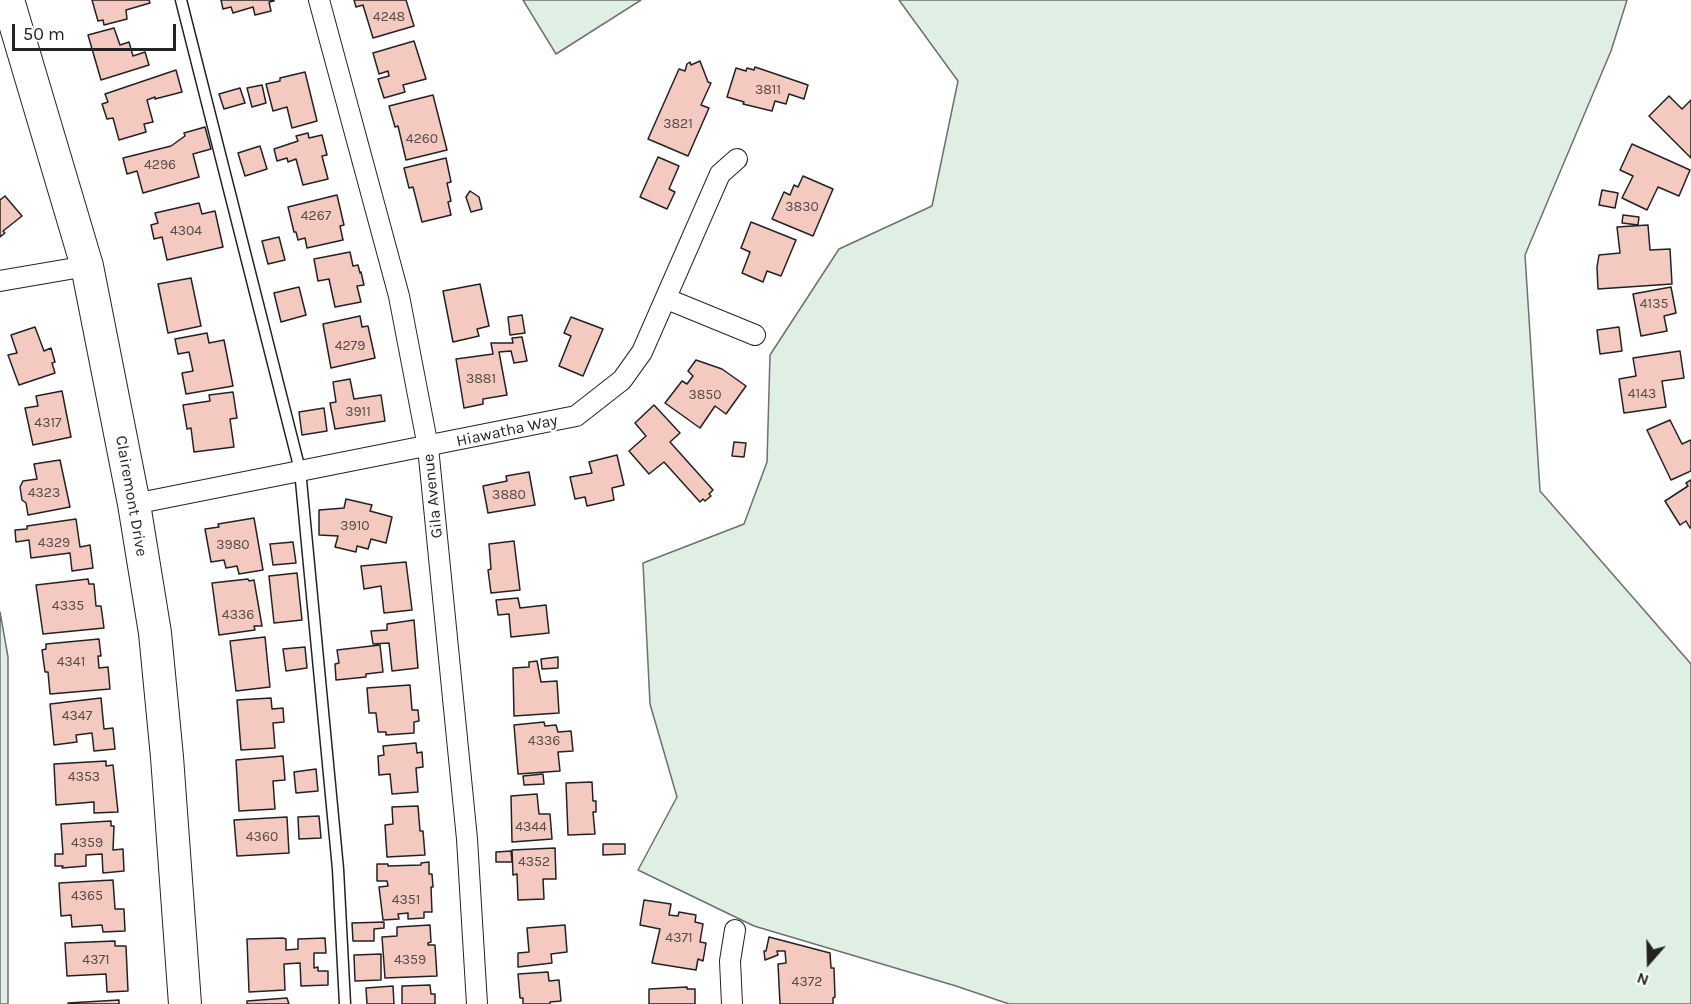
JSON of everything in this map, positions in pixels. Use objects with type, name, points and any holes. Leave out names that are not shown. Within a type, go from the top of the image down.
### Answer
[{"type":"main road","name":"Clairemont Drive","points":[[8,0],[87,266],[134,504],[155,633],[167,757],[185,1004]]},
{"type":"street","name":"Gila Avenue","points":[[319,0],[399,296],[428,447],[467,838],[477,1004]]},
{"type":"street","name":"Hiawatha Way","points":[[134,504],[576,416],[622,380],[642,352],[720,174],[737,159]]},
{"type":"street","points":[[0,281],[87,266]]},
{"type":"street","points":[[666,299],[755,335]]},
{"type":"street","points":[[732,1004],[730,961],[735,930]]},
{"type":"lane","points":[[181,0],[300,470],[338,869],[345,1004]]},
{"type":"green space","points":[[523,0],[641,0],[556,54]]},
{"type":"green space","points":[[899,0],[1627,0],[1611,51],[1525,255],[1540,491],[1691,664],[1691,1004],[1009,1004],[754,926],[638,870],[677,797],[650,704],[643,563],[744,524],[767,462],[770,355],[839,249],[932,206],[958,81]]},
{"type":"green space","points":[[0,612],[8,657],[8,1004],[0,1004]]},
{"type":"building","points":[[92,0],[149,0],[150,3],[126,10],[127,19],[104,25],[103,20],[98,21]]},
{"type":"building","points":[[221,0],[274,1],[269,2],[271,11],[255,15],[253,7],[233,13],[231,7],[223,9]]},
{"type":"building","points":[[354,0],[406,0],[414,26],[373,38],[363,5],[356,7]]},
{"type":"building","points":[[114,28],[120,45],[129,42],[133,56],[145,52],[149,65],[101,80],[88,35]]},
{"type":"building","points":[[414,41],[426,79],[403,85],[405,92],[384,98],[378,79],[389,76],[388,71],[379,74],[373,53]]},
{"type":"building","points":[[700,61],[708,82],[711,83],[701,105],[709,108],[688,156],[648,139],[679,69],[685,71],[690,62],[691,65]]},
{"type":"building","points":[[755,67],[808,85],[804,99],[789,94],[786,104],[775,101],[772,111],[743,104],[744,102],[727,97],[736,68],[746,71],[747,68],[754,70]]},
{"type":"building","points":[[176,70],[182,92],[147,100],[153,122],[144,124],[146,132],[119,140],[113,118],[107,119],[102,104],[108,102],[105,94]]},
{"type":"building","points":[[305,72],[317,121],[292,128],[287,107],[273,111],[266,84]]},
{"type":"building","points":[[262,85],[266,103],[252,107],[247,88]]},
{"type":"building","points":[[240,88],[245,103],[224,109],[219,94]]},
{"type":"building","points":[[433,95],[447,150],[406,160],[398,126],[395,127],[389,106]]},
{"type":"building","points":[[1669,96],[1682,109],[1691,100],[1691,158],[1649,116]]},
{"type":"building","points":[[205,127],[211,149],[193,154],[199,177],[143,193],[137,171],[127,174],[123,158],[171,146],[185,136],[184,133]]},
{"type":"building","points":[[308,133],[309,138],[322,135],[327,155],[322,156],[328,179],[303,185],[296,159],[288,162],[287,158],[277,161],[274,149],[298,141],[296,136]]},
{"type":"building","points":[[1632,144],[1690,170],[1679,196],[1658,187],[1647,210],[1622,198],[1633,176],[1620,170]]},
{"type":"building","points":[[260,146],[267,169],[245,176],[238,153]]},
{"type":"building","points":[[658,157],[679,166],[669,189],[675,192],[667,209],[640,197]]},
{"type":"building","points":[[446,158],[451,182],[447,183],[451,215],[422,222],[413,187],[409,188],[404,168]]},
{"type":"building","points":[[803,176],[833,189],[813,236],[772,219],[784,192],[790,195],[794,185],[798,187]]},
{"type":"building","points":[[1602,190],[1618,193],[1615,208],[1599,205]]},
{"type":"building","points":[[470,191],[479,197],[482,209],[471,212],[466,197]]},
{"type":"building","points":[[337,195],[344,225],[340,226],[343,240],[307,248],[305,238],[298,240],[294,232],[288,207]]},
{"type":"building","points":[[5,196],[22,216],[3,231],[5,233],[0,237],[0,200]]},
{"type":"building","points":[[199,203],[202,214],[215,211],[223,247],[167,260],[162,237],[154,239],[151,225],[158,223],[155,213]]},
{"type":"building","points":[[1623,215],[1639,217],[1638,225],[1622,223]]},
{"type":"building","points":[[751,222],[796,240],[781,276],[767,271],[763,282],[742,273],[750,252],[741,248]]},
{"type":"building","points":[[1648,225],[1650,250],[1670,249],[1672,284],[1598,289],[1599,255],[1620,253],[1617,227]]},
{"type":"building","points":[[279,237],[285,260],[268,264],[262,241]]},
{"type":"building","points":[[350,252],[353,266],[358,265],[364,285],[357,286],[361,302],[335,307],[329,279],[318,281],[314,259]]},
{"type":"building","points":[[191,278],[201,326],[168,333],[158,284]]},
{"type":"building","points":[[480,284],[489,326],[477,329],[479,336],[453,342],[443,291]]},
{"type":"building","points":[[299,287],[306,315],[281,322],[274,293]]},
{"type":"building","points":[[1671,287],[1676,313],[1664,316],[1667,331],[1641,336],[1633,294]]},
{"type":"building","points":[[522,315],[525,333],[510,335],[508,317]]},
{"type":"building","points":[[360,316],[362,327],[368,326],[375,358],[331,368],[323,324]]},
{"type":"building","points":[[571,317],[603,329],[583,376],[559,366],[571,336],[564,333]]},
{"type":"building","points":[[35,327],[44,351],[51,348],[55,373],[19,385],[8,355],[17,353],[11,335]]},
{"type":"building","points":[[1619,327],[1622,351],[1600,354],[1597,330]]},
{"type":"building","points":[[207,333],[209,343],[224,340],[233,386],[186,394],[182,373],[193,371],[189,352],[178,354],[175,339]]},
{"type":"building","points":[[522,337],[527,361],[514,363],[511,351],[499,352],[507,395],[483,399],[483,404],[464,408],[456,359],[493,354],[491,343],[513,343],[512,338]]},
{"type":"building","points":[[1680,351],[1684,378],[1662,381],[1666,407],[1624,413],[1619,379],[1636,376],[1633,358]]},
{"type":"building","points":[[696,360],[722,369],[746,386],[726,414],[715,406],[700,428],[665,403],[682,381],[687,384],[693,376],[688,371]]},
{"type":"building","points":[[350,379],[354,399],[381,395],[385,421],[335,429],[330,403],[336,402],[333,382]]},
{"type":"building","points":[[62,391],[71,437],[33,445],[25,408],[38,406],[36,396]]},
{"type":"building","points":[[233,392],[237,418],[230,419],[234,447],[194,452],[191,428],[187,429],[183,405],[210,401],[209,395]]},
{"type":"building","points":[[654,405],[680,433],[670,442],[713,490],[709,494],[711,496],[705,501],[703,499],[700,502],[664,462],[649,474],[629,451],[646,436],[635,423]]},
{"type":"building","points":[[324,408],[327,431],[302,435],[299,412]]},
{"type":"building","points":[[1670,420],[1682,444],[1691,440],[1691,471],[1671,480],[1647,430]]},
{"type":"building","points":[[734,442],[746,443],[744,457],[732,456]]},
{"type":"building","points":[[617,455],[624,485],[612,488],[614,500],[587,506],[585,497],[575,499],[570,477],[592,473],[589,462]]},
{"type":"building","points":[[60,460],[70,507],[28,515],[20,487],[23,481],[37,479],[34,464]]},
{"type":"building","points":[[529,472],[535,505],[488,513],[483,486],[507,481],[506,476]]},
{"type":"building","points":[[1691,480],[1690,528],[1686,521],[1680,525],[1665,501],[1688,486],[1686,483]]},
{"type":"building","points":[[346,499],[372,505],[370,511],[392,517],[386,543],[371,539],[368,549],[357,546],[356,552],[335,547],[338,536],[319,535],[319,510],[344,508]]},
{"type":"building","points":[[254,518],[263,570],[239,574],[237,566],[226,568],[224,560],[211,562],[205,529],[219,527],[218,524]]},
{"type":"building","points":[[76,519],[80,547],[90,545],[93,568],[72,571],[70,553],[31,558],[29,540],[16,542],[15,530],[27,529],[27,526]]},
{"type":"building","points":[[514,541],[520,590],[491,593],[488,570],[491,569],[489,544]]},
{"type":"building","points":[[293,542],[296,563],[273,565],[270,544]]},
{"type":"building","points":[[406,562],[412,610],[384,613],[381,586],[364,589],[361,566]]},
{"type":"building","points":[[297,573],[302,620],[274,623],[269,576]]},
{"type":"building","points":[[88,579],[89,584],[94,584],[96,606],[101,606],[104,628],[43,634],[36,585]]},
{"type":"building","points":[[248,579],[249,581],[254,580],[262,626],[254,626],[255,630],[219,635],[212,583]]},
{"type":"building","points":[[518,598],[520,608],[546,605],[549,633],[511,637],[509,614],[498,615],[496,600]]},
{"type":"building","points":[[414,620],[418,668],[392,671],[389,643],[373,644],[371,631],[387,630],[387,624]]},
{"type":"building","points":[[265,637],[270,687],[236,691],[230,641]]},
{"type":"building","points":[[99,639],[101,656],[98,656],[99,668],[108,667],[110,689],[50,694],[48,672],[45,672],[42,650],[46,649],[46,644]]},
{"type":"building","points":[[380,645],[383,672],[366,674],[366,677],[336,680],[335,664],[339,663],[337,650]]},
{"type":"building","points":[[305,647],[307,668],[286,671],[283,649]]},
{"type":"building","points":[[558,657],[558,668],[542,669],[541,659]]},
{"type":"building","points":[[537,661],[541,682],[557,681],[559,713],[514,716],[513,668],[529,667],[529,662]]},
{"type":"building","points":[[410,685],[412,710],[418,710],[419,721],[414,722],[414,733],[386,735],[386,732],[378,732],[376,713],[369,713],[367,688]]},
{"type":"building","points":[[101,698],[104,729],[113,728],[115,749],[94,751],[92,733],[76,735],[77,742],[54,745],[50,704]]},
{"type":"building","points":[[271,698],[272,709],[283,708],[284,722],[273,723],[275,748],[241,750],[237,700]]},
{"type":"building","points":[[544,722],[545,726],[556,725],[558,732],[571,731],[573,751],[558,752],[560,771],[518,774],[514,725]]},
{"type":"building","points":[[416,743],[417,753],[422,752],[423,767],[416,768],[418,792],[392,794],[390,774],[379,775],[378,756],[384,755],[383,746]]},
{"type":"building","points":[[283,756],[285,780],[273,781],[275,809],[239,811],[236,760]]},
{"type":"building","points":[[106,761],[106,766],[113,765],[118,812],[94,813],[94,802],[56,805],[54,764]]},
{"type":"building","points":[[316,769],[318,791],[296,793],[294,772]]},
{"type":"building","points":[[543,774],[544,784],[524,785],[523,776]]},
{"type":"building","points":[[592,782],[593,801],[596,801],[596,812],[593,812],[595,834],[568,835],[566,783]]},
{"type":"building","points":[[537,794],[539,814],[550,814],[552,839],[512,842],[511,796]]},
{"type":"building","points":[[418,806],[425,855],[387,857],[385,825],[393,824],[392,807]]},
{"type":"building","points":[[319,816],[321,838],[299,839],[298,817]]},
{"type":"building","points":[[287,817],[289,853],[237,856],[234,820]]},
{"type":"building","points":[[111,821],[111,826],[114,826],[113,850],[123,849],[124,871],[103,873],[102,854],[86,855],[86,866],[62,868],[63,866],[55,866],[55,854],[63,854],[61,824]]},
{"type":"building","points":[[603,844],[625,844],[625,854],[603,855]]},
{"type":"building","points":[[555,848],[556,879],[543,879],[544,899],[518,900],[517,874],[513,875],[512,850]]},
{"type":"building","points":[[511,851],[512,862],[496,862],[496,852]]},
{"type":"building","points":[[429,862],[429,874],[432,874],[433,887],[431,887],[432,912],[424,912],[424,918],[408,919],[408,913],[398,914],[399,919],[383,920],[379,887],[388,886],[387,881],[377,881],[377,864],[421,865],[421,863]]},
{"type":"building","points":[[113,880],[115,909],[124,909],[125,931],[103,932],[102,925],[72,927],[71,915],[61,916],[59,883]]},
{"type":"building","points":[[644,900],[671,904],[669,915],[678,916],[679,912],[696,915],[695,922],[703,924],[700,942],[706,943],[703,961],[698,959],[696,970],[652,963],[660,929],[640,925]]},
{"type":"building","points":[[384,922],[384,928],[374,929],[374,941],[353,941],[352,923]]},
{"type":"building","points":[[430,925],[431,942],[428,945],[435,945],[437,976],[385,978],[382,937],[397,936],[397,927]]},
{"type":"building","points":[[565,925],[567,952],[551,954],[552,963],[518,967],[518,953],[529,952],[527,928]]},
{"type":"building","points":[[769,937],[830,953],[831,968],[834,968],[835,997],[833,1004],[780,1004],[778,964],[786,963],[785,951],[777,951],[778,955],[765,960],[764,951],[766,951]]},
{"type":"building","points":[[325,938],[326,953],[314,953],[314,968],[318,967],[318,971],[328,971],[328,985],[301,986],[300,963],[284,964],[285,990],[249,992],[247,939],[286,939],[286,950],[298,949],[298,939]]},
{"type":"building","points":[[115,941],[115,946],[126,946],[128,991],[107,992],[106,974],[67,976],[65,943]]},
{"type":"building","points":[[381,954],[381,980],[355,981],[354,955]]},
{"type":"building","points":[[548,972],[549,981],[559,980],[561,1001],[550,1002],[550,1004],[523,1004],[523,998],[520,998],[518,974]]},
{"type":"building","points":[[430,985],[431,994],[435,994],[435,1004],[402,1004],[402,986]]},
{"type":"building","points":[[393,986],[394,1004],[367,1004],[366,988]]},
{"type":"building","points":[[687,987],[687,989],[695,989],[695,1004],[649,1004],[649,989]]},
{"type":"building","points":[[287,998],[289,1004],[247,1004],[247,1001]]},
{"type":"building","points":[[119,1000],[119,1004],[68,1004],[68,1003]]}]
